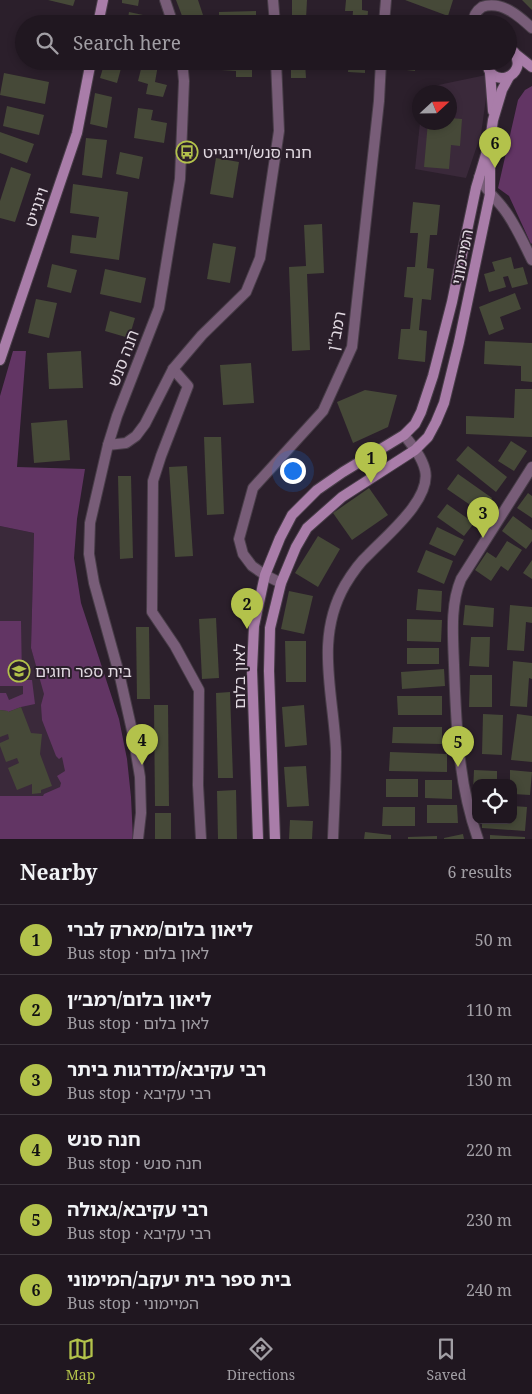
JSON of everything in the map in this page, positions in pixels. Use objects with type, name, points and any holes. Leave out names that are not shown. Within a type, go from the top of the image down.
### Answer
[{"type":"street","points":[[100,15],[103,0]]},
{"type":"street","points":[[165,0],[170,15]]},
{"type":"street","points":[[273,0],[274,15]]},
{"type":"street","points":[[385,15],[386,0]]},
{"type":"street","points":[[476,15],[480,8],[486,4],[499,3],[511,9],[532,28]]},
{"type":"street","points":[[517,55],[532,66]]},
{"type":"street","name":"וינגייט","points":[[0,360],[76,133],[89,70]]},
{"type":"street","name":"חנה סנש","points":[[138,839],[141,813],[140,777],[120,677],[94,583],[89,554],[90,523],[108,445],[117,416],[159,308],[180,179],[183,70]]},
{"type":"street","points":[[108,445],[126,443],[136,436],[145,424],[173,369],[202,335],[246,292],[260,258],[279,131],[276,70]]},
{"type":"street","name":"רמב\"ן","points":[[281,583],[252,566],[243,554],[239,540],[253,488],[323,411],[352,347],[378,111],[380,70]]},
{"type":"street","name":"המיימוני","points":[[489,70],[493,120]]},
{"type":"street","name":"המיימוני","points":[[433,376],[452,302],[479,177],[490,141],[493,120],[502,90],[515,70]]},
{"type":"street","points":[[490,73],[499,78],[523,72],[532,73]]},
{"type":"street","name":"המיימוני","points":[[450,379],[490,194],[490,141]]},
{"type":"street","points":[[479,177],[490,194],[511,219],[532,260]]},
{"type":"street","points":[[173,369],[188,386],[153,481],[152,612],[175,646],[199,690],[198,785],[201,839]]},
{"type":"street","name":"לאון בלום","points":[[258,839],[252,670],[254,626],[265,575],[280,538],[292,515],[317,490],[404,435],[414,424],[421,412],[433,376]]},
{"type":"street","name":"לאון בלום","points":[[276,839],[269,671],[270,628],[281,583],[296,547],[307,528],[342,498],[415,450],[428,437],[444,403],[450,379]]},
{"type":"street","points":[[333,839],[336,751],[327,667],[331,618],[345,585],[366,556],[408,516],[425,486],[425,469],[404,435]]},
{"type":"street","points":[[478,839],[466,798],[459,748],[455,683],[454,604],[456,591],[461,579],[532,467]]},
{"type":"shaded area","points":[[486,75],[487,91],[481,134],[466,178],[415,169],[419,130],[457,130],[457,85],[438,85]]},
{"type":"shaded area","points":[[532,86],[531,244],[509,196],[498,188],[518,100],[525,90]]},
{"type":"shaded area","points":[[13,351],[26,351],[17,467],[85,469],[77,519],[74,558],[81,603],[119,719],[127,759],[133,839],[0,839],[0,796],[43,796],[60,787],[61,783],[57,776],[65,771],[62,757],[59,759],[56,756],[42,720],[41,705],[44,694],[31,648],[34,533],[0,526],[0,396]]},
{"type":"shaded area","name":"בית ספר חוגים","points":[[0,526],[34,533],[31,648],[57,731],[65,767],[65,796],[0,796]]},
{"type":"shaded area","points":[[0,621],[21,621],[22,680],[32,680],[35,704],[8,712],[0,710],[0,693],[6,693],[9,700],[23,694],[23,686],[0,686]]},
{"type":"building","points":[[48,0],[75,0],[73,6]]},
{"type":"building","points":[[122,0],[139,0],[138,6],[122,3]]},
{"type":"building","points":[[176,0],[198,0],[203,15],[182,15]]},
{"type":"building","points":[[292,0],[307,0],[306,15],[292,15]]},
{"type":"building","points":[[346,0],[362,0],[362,10],[368,11],[368,15],[353,15],[353,11],[345,11]]},
{"type":"building","points":[[405,0],[453,0],[448,15]]},
{"type":"building","points":[[522,0],[532,0],[532,10]]},
{"type":"building","points":[[256,11],[256,15],[219,15],[219,12]]},
{"type":"building","points":[[129,12],[143,15],[128,15]]},
{"type":"building","points":[[102,70],[121,70],[117,83],[100,78]]},
{"type":"building","points":[[141,70],[157,70],[155,82],[167,85],[163,97],[146,94],[148,84],[138,81]]},
{"type":"building","points":[[221,70],[252,70],[252,77],[236,77],[236,71]]},
{"type":"building","points":[[291,70],[306,70],[306,78],[291,78]]},
{"type":"building","points":[[348,70],[365,70],[365,73],[348,72]]},
{"type":"building","points":[[4,73],[49,82],[45,104],[0,95]]},
{"type":"building","points":[[95,93],[112,97],[107,128],[90,124]]},
{"type":"building","points":[[7,106],[44,115],[39,135],[3,126]]},
{"type":"building","points":[[138,108],[153,110],[151,120],[167,123],[164,143],[134,138]]},
{"type":"building","points":[[457,119],[462,119],[460,146],[451,145],[449,169],[424,167],[427,130],[457,130]]},
{"type":"building","points":[[0,132],[34,144],[27,163],[0,153]]},
{"type":"building","points":[[86,138],[107,140],[102,178],[82,175]]},
{"type":"building","points":[[120,152],[143,157],[139,179],[116,174]]},
{"type":"building","points":[[216,158],[239,162],[233,198],[210,194]]},
{"type":"building","points":[[11,167],[31,174],[15,222],[0,218],[0,201]]},
{"type":"building","points":[[73,184],[128,192],[119,260],[70,253],[72,235],[96,238],[99,217],[70,213]]},
{"type":"building","points":[[413,202],[440,205],[437,235],[430,235],[427,268],[434,269],[431,300],[422,299],[419,330],[427,331],[425,362],[398,359],[401,329],[410,329],[413,298],[404,297],[407,267],[415,267],[418,233],[410,233]]},
{"type":"building","points":[[322,224],[324,273],[307,274],[310,350],[292,351],[289,267],[306,266],[304,225]]},
{"type":"building","points":[[213,243],[236,247],[230,283],[207,279]]},
{"type":"building","points":[[511,257],[514,269],[523,267],[528,284],[512,288],[508,276],[503,277],[506,287],[489,292],[484,274],[495,271],[492,262]]},
{"type":"building","points":[[52,264],[77,270],[71,293],[47,287]]},
{"type":"building","points":[[105,269],[146,278],[141,303],[100,294]]},
{"type":"building","points":[[515,293],[521,309],[500,317],[504,329],[489,335],[479,307]]},
{"type":"building","points":[[36,299],[57,303],[49,338],[28,333]]},
{"type":"building","points":[[110,311],[135,318],[129,338],[105,331]]},
{"type":"building","points":[[485,341],[532,343],[532,382],[521,381],[521,366],[484,364]]},
{"type":"building","points":[[81,351],[83,388],[49,389],[47,353]]},
{"type":"building","points":[[251,363],[254,403],[223,405],[220,365]]},
{"type":"building","points":[[515,389],[532,389],[532,437],[466,434],[466,416],[514,418]]},
{"type":"building","points":[[365,390],[397,395],[388,427],[353,443],[337,402]]},
{"type":"building","points":[[67,420],[70,460],[34,463],[31,423]]},
{"type":"building","points":[[204,437],[221,437],[224,514],[207,515]]},
{"type":"building","points":[[511,441],[527,451],[514,471],[498,461]]},
{"type":"building","points":[[468,446],[507,477],[496,492],[456,460]]},
{"type":"building","points":[[187,466],[193,556],[175,557],[169,467]]},
{"type":"building","points":[[458,474],[492,498],[482,513],[447,489]]},
{"type":"building","points":[[118,476],[131,476],[133,558],[120,559]]},
{"type":"building","points":[[369,488],[388,515],[352,540],[333,513]]},
{"type":"building","points":[[528,493],[532,496],[532,518],[517,508]]},
{"type":"building","points":[[447,504],[474,523],[464,536],[437,517]]},
{"type":"building","points":[[513,516],[532,530],[532,541],[526,549],[502,531]]},
{"type":"building","points":[[437,527],[464,540],[455,556],[429,544]]},
{"type":"building","points":[[318,536],[340,549],[318,587],[295,573]]},
{"type":"building","points":[[507,541],[522,550],[508,571],[501,566],[491,581],[475,570],[487,552],[496,558]]},
{"type":"building","points":[[426,550],[453,561],[444,584],[417,572]]},
{"type":"building","points":[[532,560],[532,579],[523,573]]},
{"type":"building","points":[[418,589],[442,591],[441,612],[416,610]]},
{"type":"building","points":[[289,591],[313,596],[304,634],[281,629]]},
{"type":"building","points":[[465,605],[494,608],[493,627],[463,625]]},
{"type":"building","points":[[510,605],[532,607],[532,623],[526,622],[524,651],[507,650]]},
{"type":"building","points":[[216,618],[219,678],[202,679],[199,619]]},
{"type":"building","points":[[407,619],[442,620],[441,642],[407,641]]},
{"type":"building","points":[[136,627],[149,627],[150,699],[137,699]]},
{"type":"building","points":[[471,637],[490,637],[489,667],[469,666]]},
{"type":"building","points":[[285,641],[306,641],[306,682],[286,682]]},
{"type":"building","points":[[407,648],[439,648],[439,664],[407,664]]},
{"type":"building","points":[[513,661],[532,663],[532,679],[529,678],[527,707],[510,706]]},
{"type":"building","points":[[444,669],[445,686],[402,689],[401,672]]},
{"type":"building","points":[[470,675],[492,675],[492,707],[469,707]]},
{"type":"building","points":[[230,692],[233,778],[218,778],[216,693]]},
{"type":"building","points":[[397,696],[442,696],[442,715],[398,715]]},
{"type":"building","points":[[154,705],[168,705],[169,806],[155,806]]},
{"type":"building","points":[[304,705],[307,745],[285,747],[282,707]]},
{"type":"building","points":[[21,707],[31,733],[42,734],[40,754],[52,786],[41,790],[41,793],[32,794],[32,784],[17,790],[8,768],[19,763],[17,758],[6,762],[0,746],[0,743],[9,739],[8,734],[0,737],[0,710],[8,712]]},
{"type":"building","points":[[483,714],[503,715],[502,755],[482,754]]},
{"type":"building","points":[[517,714],[532,716],[532,762],[511,760]]},
{"type":"building","points":[[393,727],[442,727],[442,744],[392,743]]},
{"type":"building","points":[[390,752],[447,754],[447,772],[389,771]]},
{"type":"building","points":[[306,766],[309,806],[287,807],[284,767]]},
{"type":"building","points":[[474,770],[497,771],[497,779],[474,779]]},
{"type":"building","points":[[510,770],[532,772],[530,795],[517,794],[517,779],[510,779]]},
{"type":"building","points":[[386,779],[418,779],[418,797],[386,797]]},
{"type":"building","points":[[425,780],[452,780],[452,799],[425,798]]},
{"type":"building","points":[[236,790],[237,839],[218,839],[217,791]]},
{"type":"building","points":[[427,805],[457,805],[458,823],[427,823]]},
{"type":"building","points":[[517,806],[527,807],[525,831],[482,828],[482,824],[517,824]]},
{"type":"building","points":[[383,807],[415,807],[415,826],[382,826]]},
{"type":"building","points":[[155,813],[171,813],[171,839],[155,839]]},
{"type":"building","points":[[290,820],[313,821],[312,839],[289,839]]},
{"type":"building","points":[[365,832],[391,835],[391,839],[364,839]]},
{"type":"building","points":[[463,834],[464,839],[444,839],[444,838]]},
{"type":"building","points":[[490,835],[525,837],[525,839],[490,839]]},
{"type":"building","points":[[437,836],[437,839],[408,839],[408,837]]},
{"type":"place","name":"חנה סנש/ויינגייט","points":[[187,152]]},
{"type":"place","name":"בית ספר בית יעקב/המימוני","points":[[495,168]]},
{"type":"place","name":"ליאון בלום/מארק לברי","points":[[371,483]]},
{"type":"place","name":"רבי עקיבא/מדרגות ביתר","points":[[483,538]]},
{"type":"place","name":"ליאון בלום/רמב״ן","points":[[247,629]]},
{"type":"place","name":"בית ספר חוגים","points":[[19,671]]},
{"type":"place","name":"חנה סנש","points":[[142,765]]},
{"type":"place","name":"רבי עקיבא/גאולה","points":[[458,767]]}]
